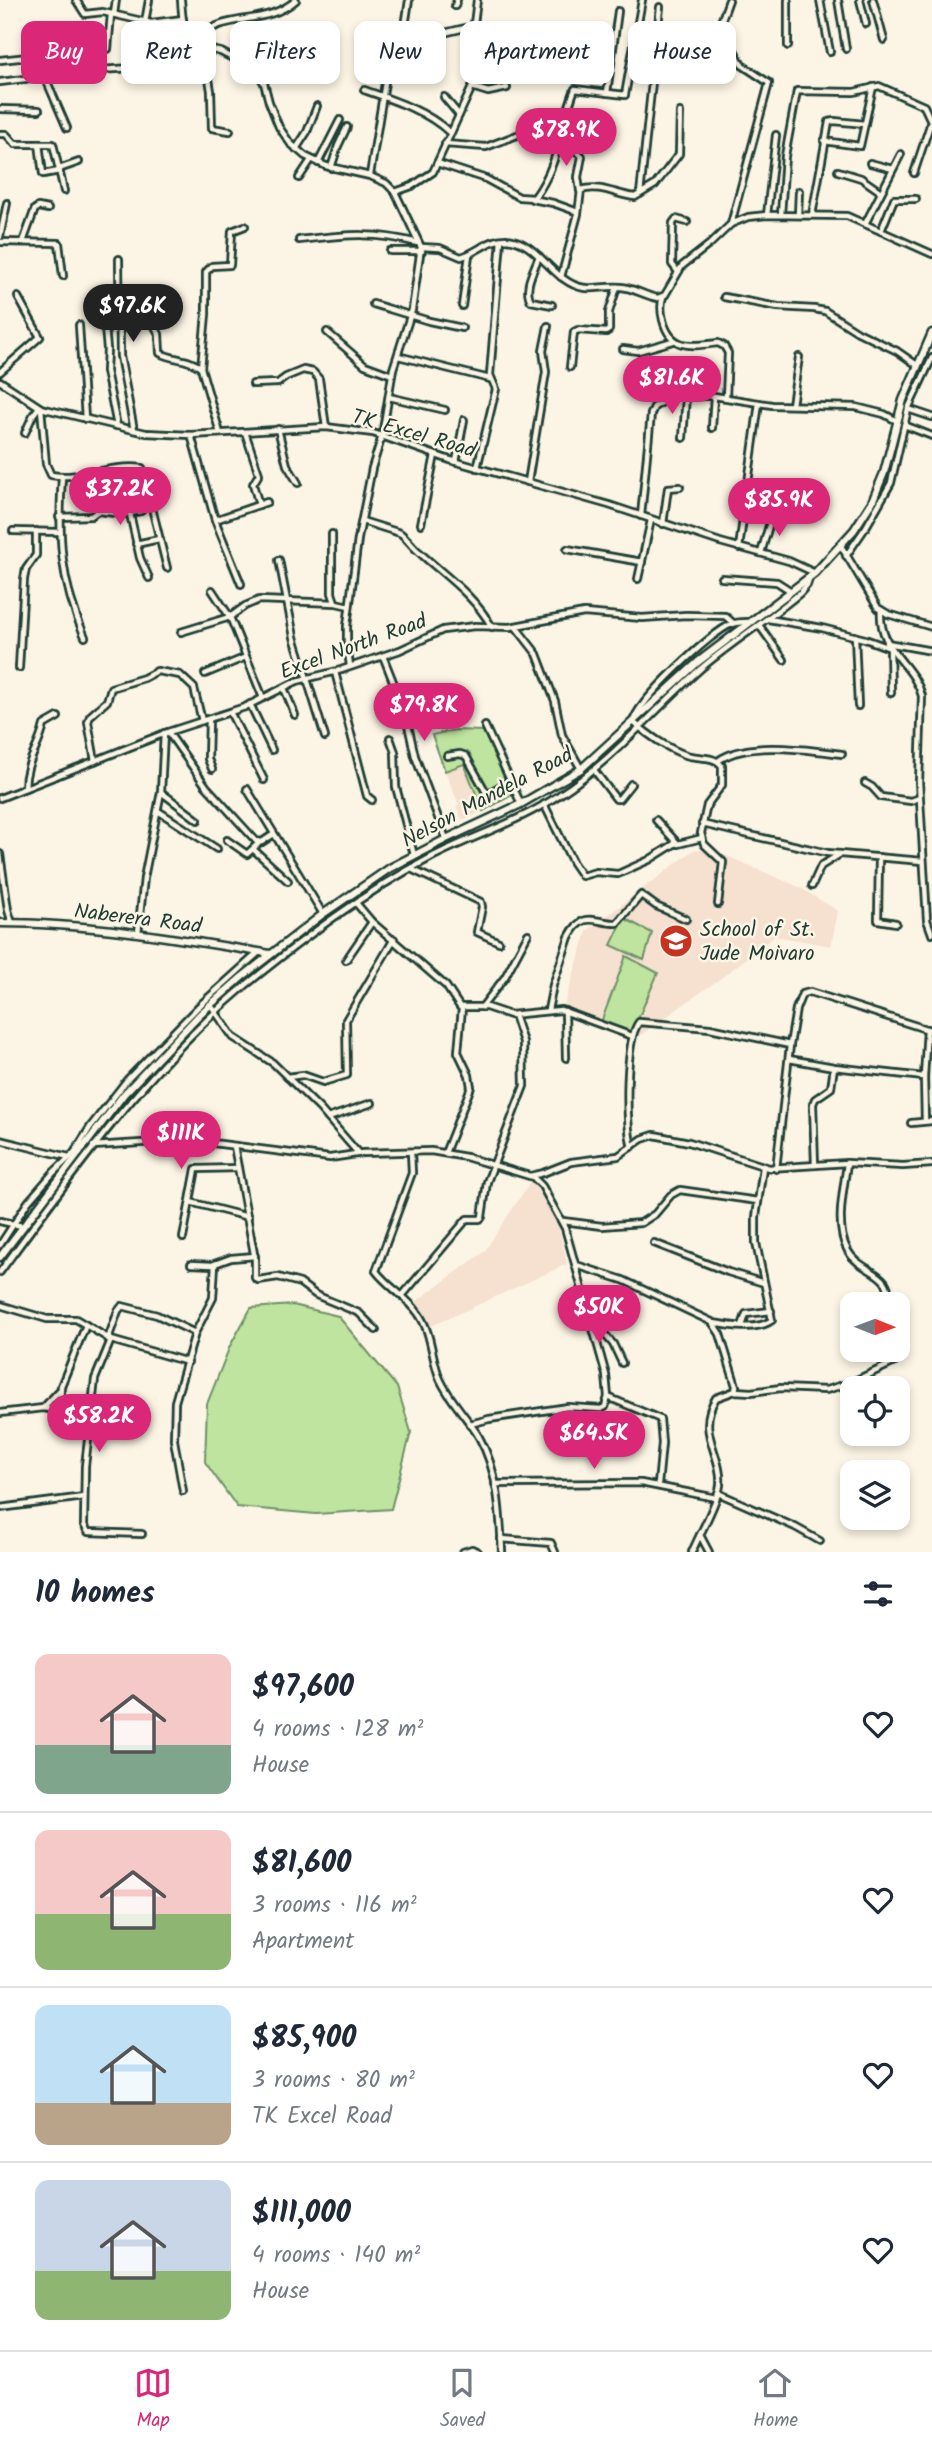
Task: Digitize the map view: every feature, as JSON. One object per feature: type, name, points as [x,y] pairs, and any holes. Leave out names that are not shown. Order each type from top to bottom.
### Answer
[{"type":"main road","name":"Nelson Mandela Road","points":[[0,1257],[124,1094],[210,1004],[323,914],[370,881],[414,855],[521,804],[581,769],[636,725],[698,662],[812,575],[841,546],[865,514],[879,488],[897,421],[917,365],[932,333]]},
{"type":"main road","name":"Naberera Road","points":[[0,923],[60,925],[271,954]]},
{"type":"street","points":[[76,0],[85,14],[101,12],[141,21]]},
{"type":"street","points":[[108,49],[116,0]]},
{"type":"street","points":[[145,21],[149,0]]},
{"type":"street","points":[[170,21],[183,19],[181,0]]},
{"type":"street","points":[[216,27],[272,15],[296,0]]},
{"type":"street","points":[[370,176],[388,64],[404,33],[409,0]]},
{"type":"street","points":[[474,21],[477,0]]},
{"type":"street","points":[[533,199],[545,182],[561,140],[575,89],[622,96],[625,93],[642,0]]},
{"type":"street","points":[[722,21],[729,0]]},
{"type":"street","points":[[788,0],[788,46]]},
{"type":"street","points":[[820,0],[830,52]]},
{"type":"street","points":[[838,0],[846,49]]},
{"type":"street","points":[[860,0],[866,24]]},
{"type":"street","points":[[873,0],[884,40]]},
{"type":"street","points":[[658,21],[660,7]]},
{"type":"street","points":[[607,93],[618,11]]},
{"type":"street","points":[[216,51],[230,55],[260,74],[276,121],[296,149],[311,160],[331,168],[370,176],[386,183],[395,192],[421,247],[411,316],[392,375],[382,436],[372,468],[362,521],[346,637],[350,666]]},
{"type":"street","points":[[731,224],[770,84],[741,65],[736,51]]},
{"type":"street","points":[[0,60],[21,58]]},
{"type":"street","points":[[0,82],[21,80]]},
{"type":"street","points":[[48,84],[67,128]]},
{"type":"street","points":[[210,84],[212,128],[230,131]]},
{"type":"street","points":[[395,192],[423,180],[433,172],[473,84]]},
{"type":"street","points":[[640,196],[651,84]]},
{"type":"street","points":[[472,87],[488,92],[507,88]]},
{"type":"street","points":[[824,141],[859,147],[873,87]]},
{"type":"street","points":[[781,215],[785,156],[797,91],[854,92],[882,87],[920,103],[929,112],[932,122],[914,173]]},
{"type":"street","points":[[364,90],[416,111],[449,132]]},
{"type":"street","points":[[444,97],[459,116]]},
{"type":"street","points":[[296,149],[307,132],[317,106]]},
{"type":"street","points":[[0,109],[39,110]]},
{"type":"street","points":[[580,191],[595,188],[640,196],[655,185],[679,154],[680,112]]},
{"type":"street","points":[[318,163],[340,120]]},
{"type":"street","points":[[811,215],[830,121],[865,124]]},
{"type":"street","points":[[331,168],[348,127]]},
{"type":"street","points":[[444,144],[486,147],[521,132],[561,140],[582,156],[578,177],[579,212],[561,277]]},
{"type":"street","points":[[0,134],[6,134],[15,144],[55,145],[64,191]]},
{"type":"street","points":[[767,215],[776,135]]},
{"type":"street","points":[[39,144],[43,174],[79,162]]},
{"type":"street","points":[[865,224],[901,154]]},
{"type":"street","points":[[299,178],[311,160]]},
{"type":"street","points":[[437,163],[486,179],[519,197],[557,204],[579,212]]},
{"type":"street","points":[[870,163],[893,169]]},
{"type":"street","points":[[838,171],[863,179],[881,192]]},
{"type":"street","points":[[798,215],[799,191]]},
{"type":"street","points":[[881,231],[894,199],[916,200]]},
{"type":"street","points":[[0,237],[7,203]]},
{"type":"street","points":[[23,242],[36,208],[48,209]]},
{"type":"street","points":[[673,340],[662,316],[663,297],[678,272],[731,224],[748,217],[843,215],[932,254]]},
{"type":"street","points":[[678,272],[672,266],[673,223],[677,219],[687,222]]},
{"type":"street","points":[[220,433],[201,368],[206,314],[206,272],[210,266],[230,265],[232,231],[245,226]]},
{"type":"street","points":[[299,240],[377,234],[421,247]]},
{"type":"street","points":[[390,251],[421,247],[440,248],[456,256],[469,254],[493,241],[502,240],[522,244],[561,277],[580,288],[624,287],[655,298],[663,297]]},
{"type":"street","points":[[477,468],[496,389],[490,379],[502,240]]},
{"type":"street","points":[[0,242],[60,243],[59,257],[63,276]]},
{"type":"street","points":[[462,306],[469,254]]},
{"type":"street","points":[[539,256],[528,296],[535,302],[551,305]]},
{"type":"street","points":[[118,259],[120,356],[134,430]]},
{"type":"street","points":[[569,367],[574,332],[609,330],[609,312],[617,287]]},
{"type":"street","points":[[102,296],[107,349],[106,371],[117,426]]},
{"type":"street","points":[[0,372],[40,337],[18,297]]},
{"type":"street","points":[[724,297],[825,312],[864,336],[897,351],[917,365]]},
{"type":"street","points":[[149,299],[152,321],[159,334],[160,353],[189,361],[201,368]]},
{"type":"street","points":[[373,304],[462,328]]},
{"type":"street","points":[[79,324],[85,419]]},
{"type":"street","points":[[528,482],[546,372],[544,347],[548,326]]},
{"type":"street","points":[[327,332],[365,365],[392,375]]},
{"type":"street","points":[[623,349],[638,351],[673,340],[699,347],[716,343],[724,346],[728,354],[726,397]]},
{"type":"street","points":[[846,556],[891,483],[908,409],[932,358],[923,353]]},
{"type":"street","points":[[398,356],[490,379]]},
{"type":"street","points":[[792,405],[799,357]]},
{"type":"street","points":[[253,384],[278,383],[303,370],[313,372],[319,379],[326,427]]},
{"type":"street","points":[[926,371],[932,373]]},
{"type":"street","name":"TK Excel Road","points":[[0,381],[40,408],[160,435],[326,427],[347,428],[382,436],[456,462],[799,565],[812,575]]},
{"type":"street","points":[[683,438],[686,396]]},
{"type":"street","points":[[712,428],[714,396]]},
{"type":"street","points":[[641,516],[650,414],[668,398],[714,396],[760,403],[856,407],[884,414],[897,421]]},
{"type":"street","points":[[389,397],[445,410]]},
{"type":"street","points":[[739,548],[760,403]]},
{"type":"street","points":[[25,433],[33,415],[40,408]]},
{"type":"street","points":[[40,408],[47,471],[51,475],[62,477],[119,468],[142,468],[167,568]]},
{"type":"street","points":[[908,409],[932,417]]},
{"type":"street","points":[[456,462],[464,420]]},
{"type":"street","points":[[904,425],[932,436]]},
{"type":"street","points":[[278,429],[287,464],[298,483]]},
{"type":"street","points":[[245,432],[259,474],[253,485],[260,505]]},
{"type":"street","points":[[191,435],[215,520],[241,584]]},
{"type":"street","points":[[421,524],[435,455]]},
{"type":"street","points":[[98,472],[101,498],[99,511]]},
{"type":"street","points":[[62,477],[59,532],[67,589],[71,606],[85,637]]},
{"type":"street","points":[[663,524],[668,488],[680,486]]},
{"type":"street","points":[[215,520],[267,502]]},
{"type":"street","points":[[59,517],[91,516],[99,511],[130,514],[141,511]]},
{"type":"street","points":[[130,514],[143,568],[149,578]]},
{"type":"street","points":[[761,554],[772,515]]},
{"type":"street","points":[[638,579],[652,520]]},
{"type":"street","points":[[362,521],[405,537],[474,600],[486,614],[492,627]]},
{"type":"street","points":[[13,531],[59,532]]},
{"type":"street","points":[[19,668],[24,579],[26,569],[36,555],[36,531]]},
{"type":"street","points":[[332,534],[332,593],[335,603]]},
{"type":"street","points":[[136,544],[159,539]]},
{"type":"street","points":[[841,546],[880,610],[881,625],[890,649],[920,690],[923,706],[920,797],[923,860],[927,920],[932,934]]},
{"type":"street","points":[[567,549],[642,562]]},
{"type":"street","points":[[279,560],[306,678],[325,737]]},
{"type":"street","points":[[0,1272],[30,1228],[94,1147],[152,1078],[215,1013],[310,934],[410,868],[544,804],[594,770],[636,725],[707,663],[800,593],[812,575]]},
{"type":"street","points":[[722,578],[777,582],[791,591]]},
{"type":"street","points":[[212,590],[230,617],[263,698]]},
{"type":"street","points":[[181,632],[230,617],[256,601],[286,600],[349,606]]},
{"type":"street","points":[[880,610],[932,627]]},
{"type":"street","name":"Excel North Road","points":[[0,799],[166,733],[230,712],[306,678],[335,672],[383,656],[443,629],[475,626],[515,627],[584,613],[642,618],[725,616],[733,623],[749,622]]},
{"type":"street","points":[[768,619],[810,625],[855,636],[890,649]]},
{"type":"street","points":[[636,725],[636,712],[670,674],[717,633],[733,623]]},
{"type":"street","points":[[759,625],[784,660]]},
{"type":"street","points":[[515,627],[537,654],[557,705],[562,735],[581,769]]},
{"type":"street","points":[[855,636],[858,706]]},
{"type":"street","points":[[887,643],[932,650]]},
{"type":"street","points":[[890,649],[891,693]]},
{"type":"street","points":[[383,656],[405,712],[415,756],[446,839]]},
{"type":"street","points":[[205,674],[246,657]]},
{"type":"street","points":[[95,761],[88,720],[107,701],[109,689],[132,680],[143,679],[157,671],[181,676],[194,688],[202,722]]},
{"type":"street","points":[[335,672],[367,796],[372,800]]},
{"type":"street","points":[[284,688],[295,715]]},
{"type":"street","points":[[250,704],[272,750]]},
{"type":"street","points":[[923,706],[932,708]]},
{"type":"street","points":[[230,712],[264,780]]},
{"type":"street","points":[[25,789],[27,763],[34,747],[41,741],[44,725],[58,717]]},
{"type":"street","points":[[209,719],[208,759],[212,769]]},
{"type":"street","points":[[636,725],[673,750],[688,756],[718,761],[731,754],[768,748],[842,754]]},
{"type":"street","points":[[485,726],[521,804]]},
{"type":"street","points":[[138,934],[144,878],[161,792],[166,733]]},
{"type":"street","points":[[166,733],[206,786],[259,843]]},
{"type":"street","points":[[390,738],[395,752],[396,787],[414,855]]},
{"type":"street","points":[[447,756],[466,756],[487,794],[509,781]]},
{"type":"street","points":[[718,761],[722,766],[722,785],[710,799],[702,824],[702,838],[706,846],[723,862],[718,904]]},
{"type":"street","points":[[594,770],[616,799],[619,799],[631,784]]},
{"type":"street","points":[[865,783],[881,797],[911,801],[920,797]]},
{"type":"street","points":[[247,789],[323,914]]},
{"type":"street","points":[[161,792],[198,820]]},
{"type":"street","points":[[544,804],[582,876],[596,872],[618,874],[649,860],[676,843],[702,838]]},
{"type":"street","points":[[158,811],[216,849]]},
{"type":"street","points":[[656,820],[676,843]]},
{"type":"street","points":[[702,824],[840,854],[923,860]]},
{"type":"street","points":[[227,840],[248,854],[274,834]]},
{"type":"street","points":[[253,849],[288,881]]},
{"type":"street","points":[[812,886],[821,866],[840,854]]},
{"type":"street","points":[[0,855],[12,923]]},
{"type":"street","points":[[879,857],[878,918],[880,921],[896,923]]},
{"type":"street","points":[[410,868],[481,902],[477,932],[499,942]]},
{"type":"street","points":[[925,892],[932,894]]},
{"type":"street","points":[[548,1010],[570,933],[583,922],[597,919],[617,923],[641,895],[656,906],[687,919]]},
{"type":"street","points":[[356,903],[372,922],[446,986],[462,1008],[458,1052],[471,1087],[445,1153]]},
{"type":"street","points":[[346,960],[372,922]]},
{"type":"street","points":[[482,1007],[509,970],[528,934]]},
{"type":"street","points":[[287,1077],[303,1075],[323,1082],[347,1075],[346,1020],[394,939]]},
{"type":"street","points":[[0,1245],[42,1185],[70,1157],[127,1080],[198,1007],[259,952]]},
{"type":"street","points":[[776,1169],[790,1045],[798,1002],[802,994],[807,992],[930,1030],[924,1077],[925,1121]]},
{"type":"street","points":[[210,1004],[233,1037],[264,1056],[287,1077],[358,1153]]},
{"type":"street","points":[[462,1008],[482,1007],[514,1015],[548,1010],[565,1011],[633,1036]]},
{"type":"street","points":[[565,1011],[566,1058]]},
{"type":"street","points":[[402,1296],[467,1219],[481,1218],[487,1182],[524,1086],[523,1046],[514,1015]]},
{"type":"street","points":[[632,1147],[627,1127],[627,1106],[636,1024],[642,1021],[710,1028],[790,1045]]},
{"type":"street","points":[[789,1059],[924,1077]]},
{"type":"street","points":[[815,1165],[813,1104],[815,1099],[831,1088],[834,1067]]},
{"type":"street","points":[[328,1118],[372,1103]]},
{"type":"street","points":[[911,1123],[932,1121]]},
{"type":"street","points":[[529,1176],[571,1162],[618,1156],[646,1137],[664,1136],[776,1169],[847,1163],[903,1166],[932,1164]]},
{"type":"street","points":[[0,1140],[70,1157]]},
{"type":"street","points":[[85,1144],[94,1147],[189,1140],[323,1157],[431,1151],[529,1176],[538,1182],[563,1222],[606,1374],[606,1405],[601,1409],[568,1407],[470,1424]]},
{"type":"street","points":[[234,1146],[255,1256],[256,1280],[278,1277],[299,1283],[316,1295],[359,1313],[376,1330]]},
{"type":"street","points":[[411,1153],[412,1173],[376,1269],[418,1312],[441,1381],[490,1460],[499,1503],[502,1552]]},
{"type":"street","points":[[847,1163],[842,1207],[843,1238],[853,1258],[888,1284],[888,1292]]},
{"type":"street","points":[[576,1265],[622,1280],[712,1322],[742,1326],[770,1323],[771,1311],[756,1243],[763,1167]]},
{"type":"street","points":[[183,1238],[197,1168],[238,1168]]},
{"type":"street","points":[[563,1222],[602,1226],[636,1224],[655,1214],[671,1195],[680,1190],[758,1201]]},
{"type":"street","points":[[190,1202],[248,1217]]},
{"type":"street","points":[[0,1221],[22,1226]]},
{"type":"street","points":[[654,1243],[765,1283]]},
{"type":"street","points":[[191,1264],[215,1264],[231,1258],[255,1256]]},
{"type":"street","points":[[183,1491],[175,1451],[174,1411],[178,1388],[195,1333],[212,1297],[215,1264]]},
{"type":"street","points":[[0,1305],[47,1319],[76,1319],[110,1340],[188,1362]]},
{"type":"street","points":[[142,1534],[87,1531],[84,1518],[86,1458],[96,1375],[122,1306],[157,1315],[195,1333]]},
{"type":"street","points":[[742,1326],[746,1314],[771,1311]]},
{"type":"street","points":[[591,1317],[613,1343],[622,1363]]},
{"type":"street","points":[[712,1322],[720,1334],[735,1382],[734,1391]]},
{"type":"street","points":[[60,1411],[60,1391],[86,1325]]},
{"type":"street","points":[[692,1552],[717,1496],[720,1479],[709,1435],[710,1414],[716,1398],[734,1391],[781,1388],[826,1391],[895,1362]]},
{"type":"street","points":[[43,1408],[60,1391]]},
{"type":"street","points":[[608,1397],[660,1419],[662,1443],[658,1485]]},
{"type":"street","points":[[0,1413],[43,1408],[92,1416]]},
{"type":"street","points":[[495,1484],[658,1485],[717,1496],[795,1527],[820,1541]]},
{"type":"street","points":[[0,1508],[84,1497]]},
{"type":"street","points":[[699,1535],[709,1552]]},
{"type":"street","points":[[501,1539],[551,1543],[555,1552]]},
{"type":"street","points":[[463,1552],[472,1549],[478,1552]]},
{"type":"shaded area","points":[[464,763],[483,811],[462,820],[445,771]]},
{"type":"shaded area","name":"School of St. Jude Moivaro","points":[[695,849],[727,856],[799,887],[838,911],[831,946],[775,936],[631,1042],[562,1012],[587,931]]},
{"type":"shaded area","points":[[531,1181],[557,1221],[567,1264],[427,1328],[414,1303],[484,1252]]},
{"type":"green space","points":[[455,730],[483,731],[514,794],[483,811],[464,764],[445,771],[432,735]]},
{"type":"green space","points":[[624,918],[652,933],[644,960],[611,945]]},
{"type":"green space","points":[[626,956],[658,973],[631,1035],[600,1025]]},
{"type":"green space","points":[[293,1305],[338,1316],[397,1387],[411,1432],[391,1509],[316,1514],[237,1507],[205,1462],[207,1404],[230,1346],[251,1308]]},
{"type":"place","name":"School of St. Jude Moivaro","points":[[676,941]]}]
